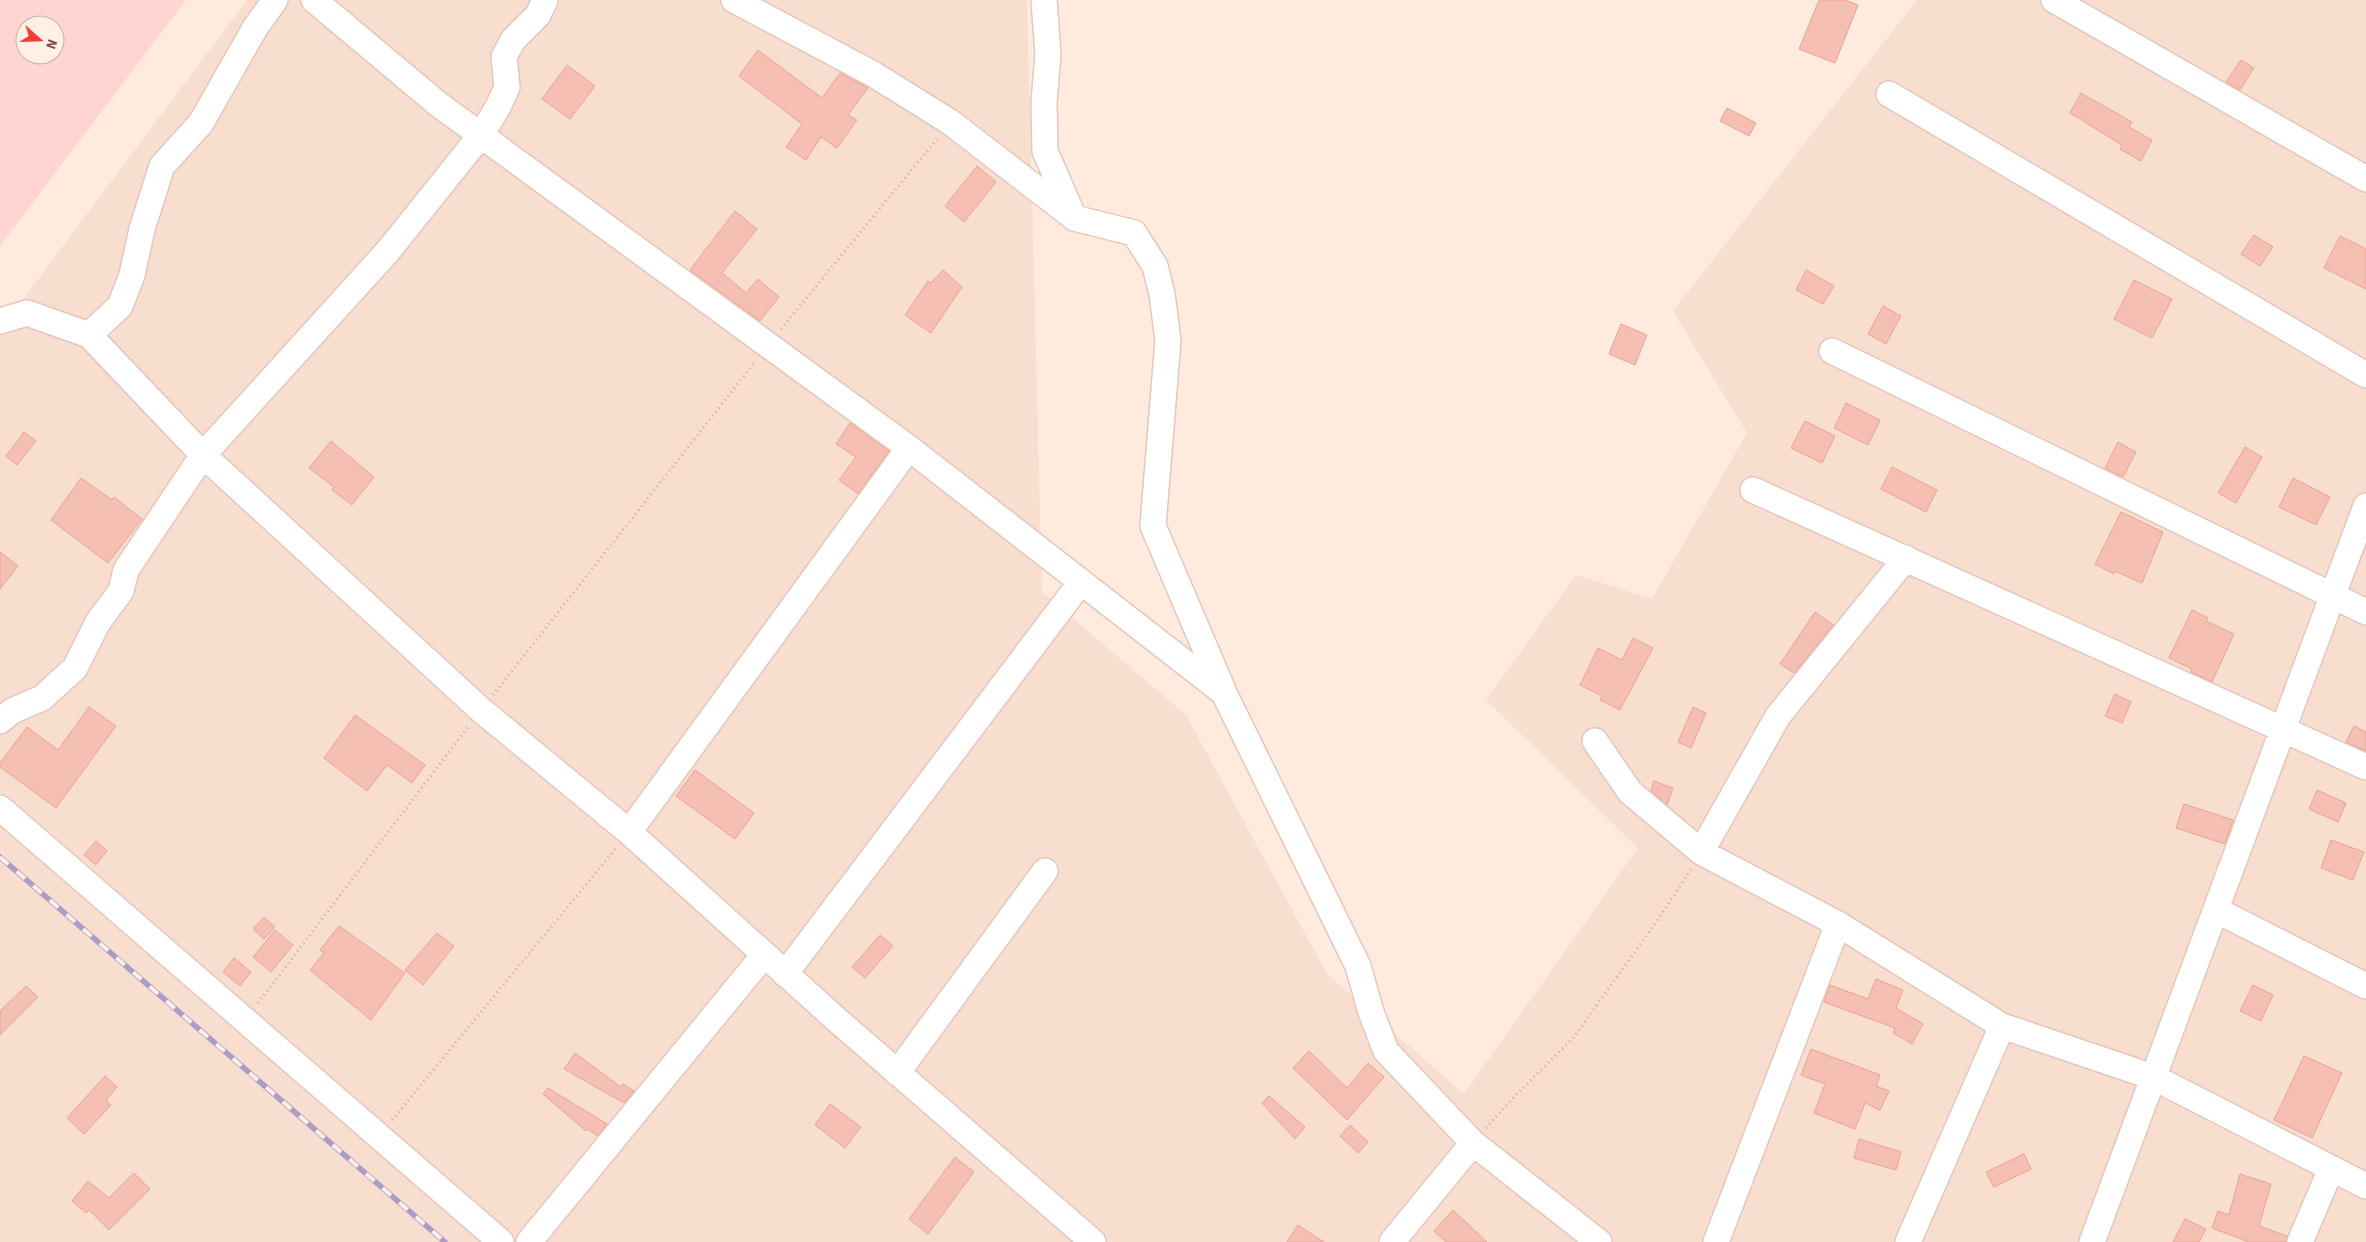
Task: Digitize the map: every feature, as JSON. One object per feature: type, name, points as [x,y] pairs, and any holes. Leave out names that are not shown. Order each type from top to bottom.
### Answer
[{"type":"street","points":[[89,335],[120,306],[132,275],[142,229],[162,166],[201,123],[255,28],[275,0]]},
{"type":"street","points":[[314,0],[438,104],[909,448],[1226,695]]},
{"type":"street","points":[[0,721],[12,711],[42,698],[75,668],[98,622],[121,591],[126,570],[202,456],[388,251],[481,135],[507,87],[504,57],[513,40],[538,16],[545,0]]},
{"type":"street","points":[[734,0],[873,74],[950,122],[1074,218],[1134,234],[1154,266],[1162,294],[1168,340],[1154,526],[1226,695],[1358,966],[1371,1012],[1386,1051],[1473,1143],[1599,1242]]},
{"type":"street","points":[[1044,0],[1048,54],[1044,102],[1045,151],[1074,218]]},
{"type":"street","points":[[2054,0],[2366,179]]},
{"type":"street","points":[[1889,94],[2366,375]]},
{"type":"street","points":[[0,321],[27,313],[89,335],[202,456],[481,710],[629,832],[897,1073],[1093,1242]]},
{"type":"street","points":[[1832,351],[2366,612]]},
{"type":"street","points":[[629,832],[909,448]]},
{"type":"street","points":[[1753,490],[2366,767]]},
{"type":"street","points":[[2092,1242],[2366,506]]},
{"type":"street","points":[[1701,852],[1778,716],[1906,558]]},
{"type":"street","points":[[785,974],[1081,582]]},
{"type":"street","points":[[1595,741],[1630,792],[1701,852],[1838,924],[2002,1026],[2153,1077],[2366,1186]]},
{"type":"street","points":[[0,808],[246,1019],[501,1242]]},
{"type":"street","points":[[897,1073],[1045,871]]},
{"type":"street","points":[[2216,910],[2366,986]]},
{"type":"street","points":[[1716,1242],[1838,924]]},
{"type":"street","points":[[529,1242],[764,954]]},
{"type":"street","points":[[1908,1242],[2002,1026]]},
{"type":"street","points":[[1392,1242],[1473,1143]]},
{"type":"street","points":[[2300,1242],[2331,1169]]},
{"type":"path","points":[[246,1019],[481,710],[768,345],[950,122]]},
{"type":"path","points":[[379,1136],[629,832]]},
{"type":"path","points":[[1473,1143],[1513,1098],[1574,1038],[1659,918],[1701,852]]},
{"type":"shaded area","points":[[0,0],[186,0],[0,246]]},
{"type":"shaded area","points":[[247,0],[1027,0],[1042,592],[1186,715],[1327,974],[1464,1094],[1638,848],[1486,700],[1576,575],[1652,599],[1747,433],[1673,311],[1917,0],[2366,0],[2366,1242],[0,1242],[0,330]]},
{"type":"building","points":[[1819,0],[1845,0],[1858,5],[1835,63],[1799,49]]},
{"type":"building","points":[[758,50],[822,98],[840,73],[868,88],[848,115],[857,120],[837,148],[821,137],[806,160],[786,147],[802,124],[739,76]]},
{"type":"building","points":[[2241,60],[2254,68],[2240,90],[2226,82]]},
{"type":"building","points":[[567,65],[595,86],[570,119],[542,99]]},
{"type":"building","points":[[2081,93],[2132,122],[2129,127],[2152,140],[2141,161],[2120,149],[2122,145],[2070,113]]},
{"type":"building","points":[[1727,108],[1756,123],[1749,136],[1720,121]]},
{"type":"building","points":[[977,166],[996,182],[964,222],[945,206]]},
{"type":"building","points":[[735,211],[757,229],[722,273],[746,293],[758,279],[779,297],[760,321],[690,270]]},
{"type":"building","points":[[2254,235],[2273,247],[2260,266],[2241,254]]},
{"type":"building","points":[[2340,236],[2366,249],[2366,289],[2324,268]]},
{"type":"building","points":[[943,270],[962,287],[931,333],[905,315],[928,281],[931,283]]},
{"type":"building","points":[[1806,270],[1834,286],[1823,304],[1796,290]]},
{"type":"building","points":[[2134,280],[2172,299],[2152,338],[2114,319]]},
{"type":"building","points":[[1883,306],[1901,316],[1886,344],[1868,334]]},
{"type":"building","points":[[1621,324],[1647,335],[1635,365],[1609,354]]},
{"type":"building","points":[[1846,403],[1880,420],[1868,445],[1834,428]]},
{"type":"building","points":[[1805,421],[1835,436],[1822,463],[1791,448]]},
{"type":"building","points":[[850,423],[889,451],[858,494],[839,480],[856,457],[836,444]]},
{"type":"building","points":[[24,432],[36,441],[17,465],[6,456]]},
{"type":"building","points":[[331,441],[374,477],[352,505],[332,490],[334,487],[309,468]]},
{"type":"building","points":[[2118,442],[2136,452],[2123,477],[2105,468]]},
{"type":"building","points":[[2245,447],[2262,457],[2236,503],[2218,493]]},
{"type":"building","points":[[1892,467],[1937,490],[1926,512],[1881,489]]},
{"type":"building","points":[[81,478],[112,500],[114,497],[142,519],[108,563],[51,520]]},
{"type":"building","points":[[2293,478],[2330,497],[2316,525],[2279,507]]},
{"type":"building","points":[[2121,512],[2163,532],[2142,583],[2115,571],[2114,574],[2095,564]]},
{"type":"building","points":[[0,552],[18,566],[0,589]]},
{"type":"building","points":[[2192,610],[2208,618],[2206,621],[2234,634],[2212,682],[2191,672],[2192,669],[2169,658]]},
{"type":"building","points":[[1815,612],[1833,625],[1794,673],[1780,664]]},
{"type":"building","points":[[1633,638],[1653,648],[1620,710],[1600,700],[1602,696],[1580,685],[1598,648],[1622,660]]},
{"type":"building","points":[[2115,694],[2131,702],[2122,723],[2105,716]]},
{"type":"building","points":[[89,707],[116,726],[56,808],[0,767],[0,763],[27,727],[58,750]]},
{"type":"building","points":[[1693,707],[1706,713],[1691,748],[1678,742]]},
{"type":"building","points":[[355,715],[425,765],[412,783],[387,765],[367,791],[324,758]]},
{"type":"building","points":[[2354,726],[2366,732],[2366,751],[2346,742]]},
{"type":"building","points":[[695,770],[754,813],[735,839],[676,796]]},
{"type":"building","points":[[1654,781],[1673,788],[1667,805],[1651,791]]},
{"type":"building","points":[[2317,790],[2346,803],[2338,822],[2309,809]]},
{"type":"building","points":[[2184,804],[2233,820],[2225,844],[2176,828]]},
{"type":"building","points":[[2331,840],[2364,852],[2353,880],[2321,868]]},
{"type":"building","points":[[96,841],[107,851],[96,865],[84,855]]},
{"type":"building","points":[[264,917],[275,927],[264,939],[253,929]]},
{"type":"building","points":[[339,926],[405,973],[371,1020],[310,970],[324,953],[320,950]]},
{"type":"building","points":[[275,930],[293,945],[271,972],[253,957]]},
{"type":"building","points":[[437,933],[454,946],[423,985],[405,970]]},
{"type":"building","points":[[880,935],[893,946],[865,978],[852,967]]},
{"type":"building","points":[[234,958],[251,972],[240,986],[223,972]]},
{"type":"building","points":[[1876,979],[1903,990],[1896,1008],[1923,1024],[1912,1044],[1893,1033],[1895,1028],[1824,1002],[1830,985],[1868,999]]},
{"type":"building","points":[[2253,985],[2273,995],[2261,1021],[2240,1011]]},
{"type":"building","points":[[26,986],[38,997],[0,1035],[0,1011]]},
{"type":"building","points":[[1811,1049],[1880,1075],[1876,1086],[1889,1091],[1880,1110],[1865,1103],[1855,1129],[1814,1113],[1825,1084],[1801,1075]]},
{"type":"building","points":[[1309,1051],[1347,1088],[1368,1063],[1384,1077],[1347,1120],[1293,1068]]},
{"type":"building","points":[[575,1053],[621,1087],[623,1084],[634,1091],[624,1103],[564,1069]]},
{"type":"building","points":[[2304,1056],[2342,1073],[2312,1138],[2274,1120]]},
{"type":"building","points":[[105,1076],[117,1087],[106,1100],[111,1105],[84,1134],[67,1118]]},
{"type":"building","points":[[548,1088],[607,1124],[598,1136],[587,1129],[586,1131],[543,1094]]},
{"type":"building","points":[[1269,1096],[1305,1127],[1295,1139],[1262,1103]]},
{"type":"building","points":[[830,1104],[861,1127],[845,1148],[815,1125]]},
{"type":"building","points":[[1350,1125],[1368,1142],[1358,1153],[1340,1136]]},
{"type":"building","points":[[1859,1139],[1901,1152],[1896,1170],[1854,1158]]},
{"type":"building","points":[[2024,1154],[2031,1169],[1994,1187],[1986,1172]]},
{"type":"building","points":[[955,1157],[974,1172],[928,1234],[909,1219]]},
{"type":"building","points":[[134,1173],[150,1189],[109,1230],[89,1210],[86,1213],[72,1201],[88,1181],[109,1198]]},
{"type":"building","points":[[2240,1174],[2271,1184],[2259,1226],[2287,1236],[2286,1242],[2249,1242],[2212,1228],[2218,1211],[2229,1215]]},
{"type":"building","points":[[1453,1210],[1487,1242],[1446,1242],[1434,1231]]},
{"type":"building","points":[[2185,1219],[2206,1229],[2199,1242],[2173,1242]]},
{"type":"building","points":[[1298,1225],[1324,1242],[1287,1242]]},
{"type":"railway","points":[[0,857],[445,1242]]}]
